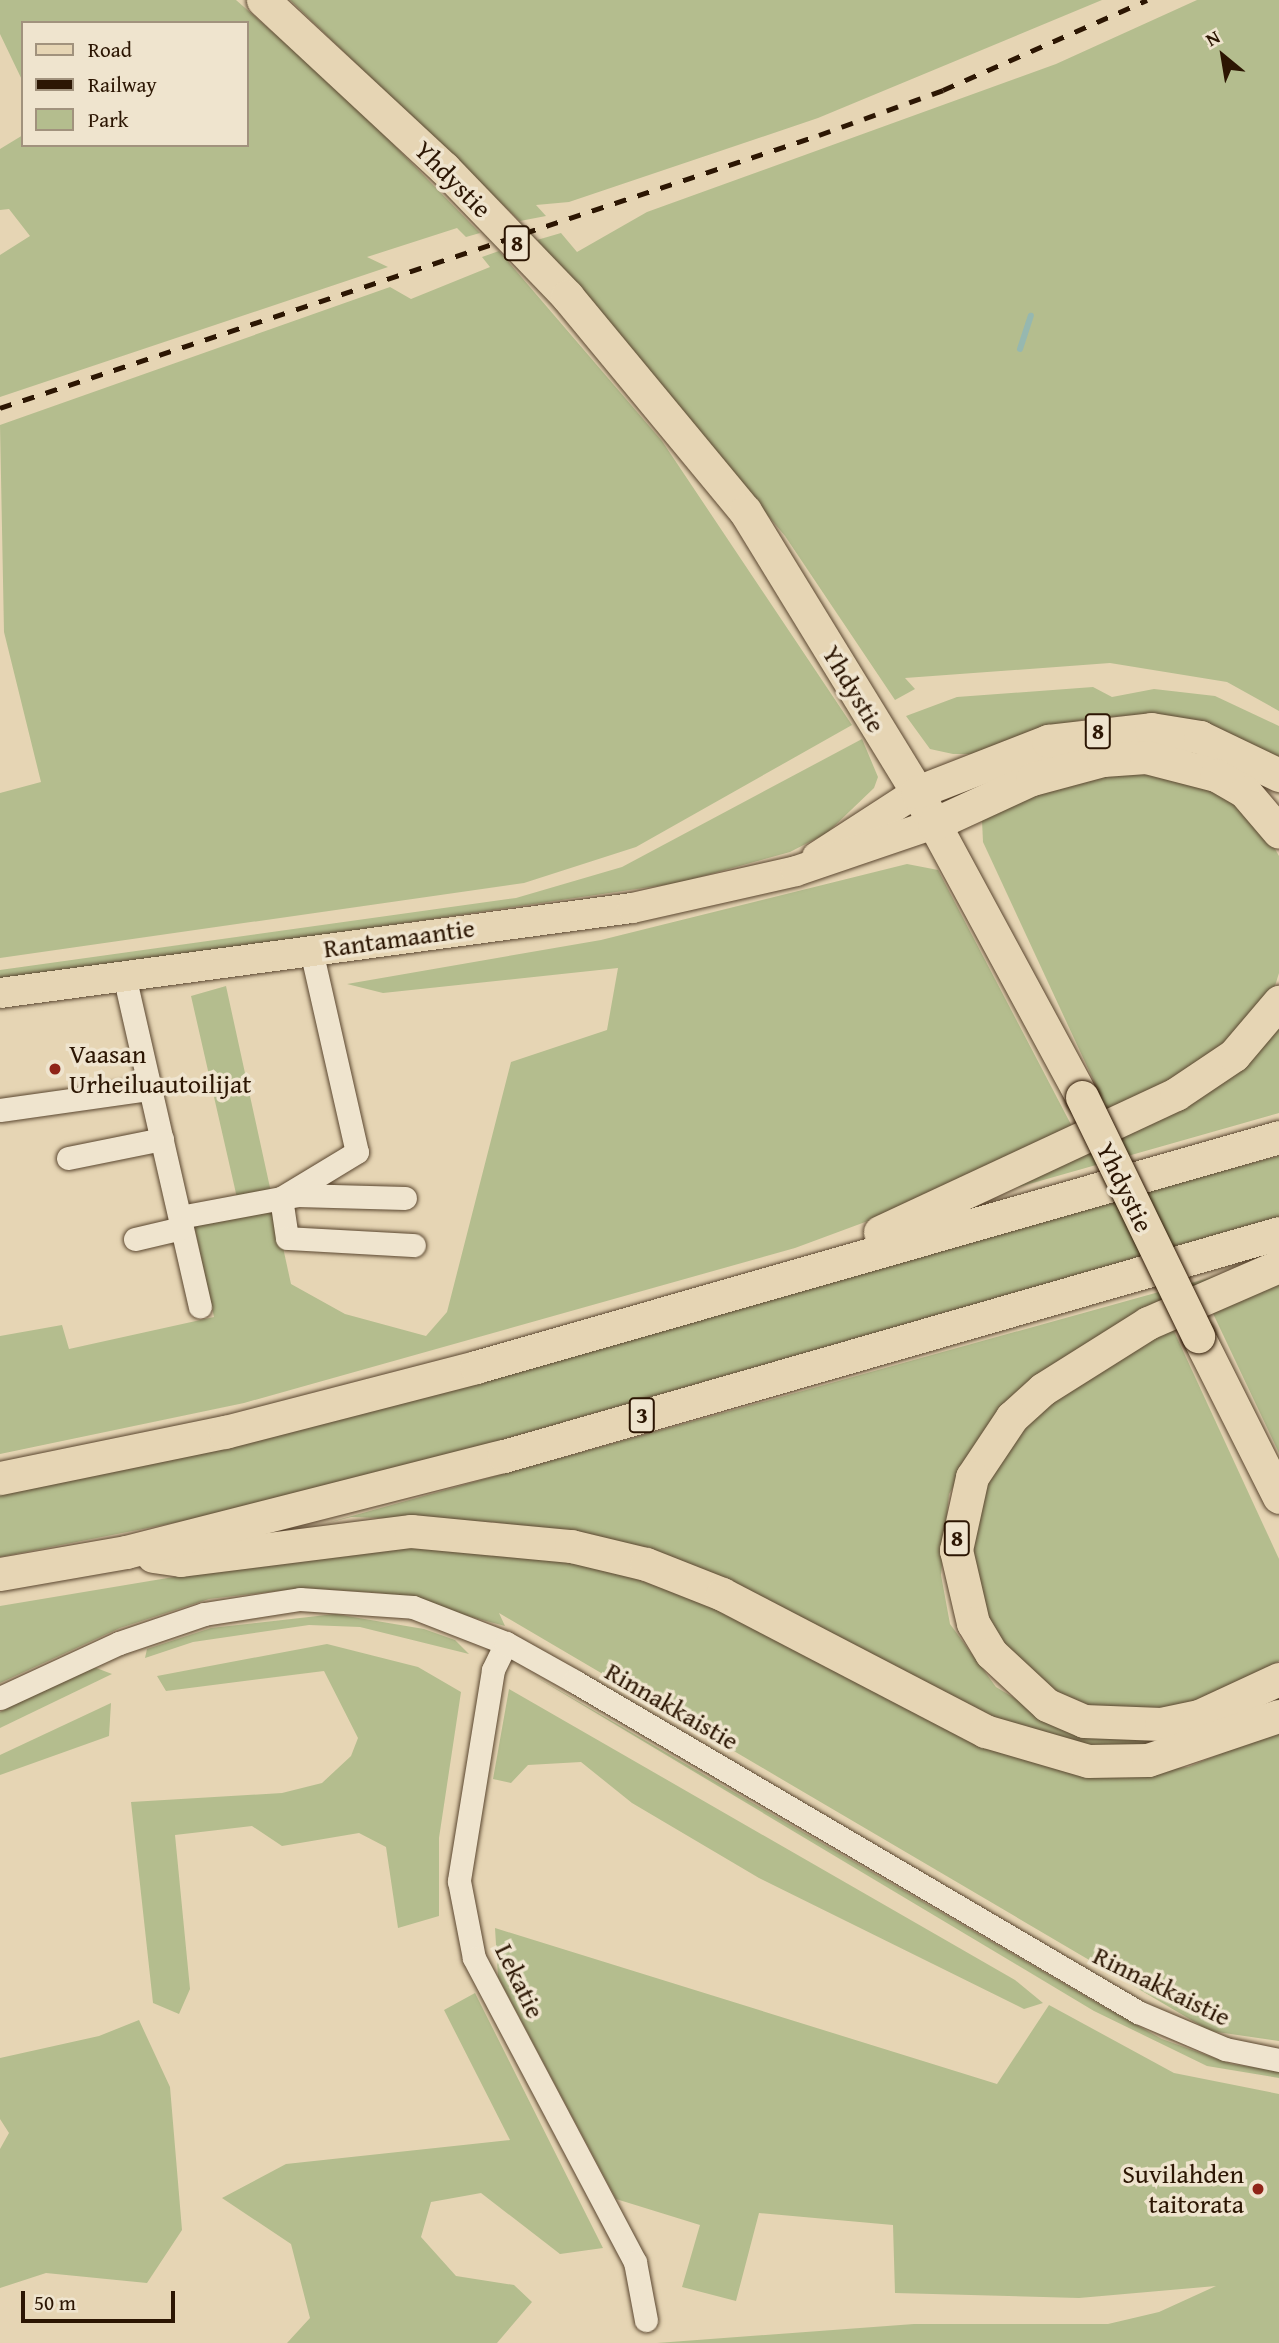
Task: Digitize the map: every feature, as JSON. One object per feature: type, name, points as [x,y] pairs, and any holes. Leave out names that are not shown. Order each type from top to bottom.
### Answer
[{"type":"highway","name":"Yhdystie","points":[[263,0],[444,168],[567,296],[659,403],[745,511],[918,792],[1082,1097],[1279,1497]]},
{"type":"highway","name":"8","points":[[918,792],[1048,741],[1151,729],[1200,737],[1279,775]]},
{"type":"highway","points":[[934,824],[1032,779],[1103,760],[1146,757],[1216,775],[1245,792],[1279,832]]},
{"type":"highway","points":[[834,1262],[894,1223],[1176,1094],[1234,1055],[1279,1002]]},
{"type":"highway","points":[[0,1478],[225,1432],[397,1387],[1279,1137]]},
{"type":"highway","name":"3","points":[[0,1574],[126,1552],[504,1456],[1279,1233]]},
{"type":"highway","name":"8","points":[[1279,1266],[1147,1323],[1043,1389],[1012,1417],[972,1476],[956,1550],[973,1623],[991,1653],[1047,1705],[1084,1721],[1161,1724],[1199,1716],[1279,1679]]},
{"type":"highway","points":[[126,1552],[181,1560],[411,1531],[571,1546],[646,1564],[722,1594],[985,1731],[1088,1761],[1148,1760],[1279,1716]]},
{"type":"main road","name":"Rantamaantie","points":[[796,872],[918,792]]},
{"type":"main road","name":"Rantamaantie","points":[[0,993],[632,908],[796,872],[934,824]]},
{"type":"street","points":[[281,1198],[357,1152],[311,950]]},
{"type":"street","points":[[124,975],[200,1306]]},
{"type":"street","points":[[0,1110],[150,1089]]},
{"type":"street","points":[[68,1158],[162,1139]]},
{"type":"street","points":[[281,1198],[287,1238],[414,1244]]},
{"type":"street","points":[[135,1238],[181,1223],[281,1198],[405,1198]]},
{"type":"street","name":"Rinnakkaistie","points":[[0,1699],[164,1625],[300,1599],[413,1607],[506,1643],[1138,2012],[1225,2049],[1279,2060]]},
{"type":"street","name":"Lekatie","points":[[506,1643],[493,1670],[459,1881],[474,1958],[635,2262],[646,2320]]},
{"type":"green space","points":[[0,0],[236,0],[350,100],[480,233],[466,237],[457,228],[367,257],[388,267],[0,397],[0,255],[30,236],[9,209],[0,210],[0,149],[21,136],[21,147],[248,147],[248,21],[21,21],[21,78],[0,34]]},
{"type":"green space","points":[[290,0],[1102,0],[818,118],[569,202],[536,205],[546,216],[520,221]]},
{"type":"green space","points":[[1197,0],[1279,0],[1279,711],[1227,682],[1110,663],[905,678],[915,689],[895,700],[785,536],[537,240],[561,233],[577,252],[647,212],[1056,64]]},
{"type":"green space","points":[[499,251],[662,441],[852,725],[636,847],[524,883],[0,958],[0,793],[41,782],[4,632],[0,425],[390,287],[411,299],[490,267],[482,257]]},
{"type":"green space","points":[[1093,687],[1112,697],[1154,689],[1215,696],[1279,726],[1279,758],[1205,725],[1132,715],[1081,720],[979,754],[953,754],[930,749],[906,716],[957,697]]},
{"type":"green space","points":[[862,739],[878,777],[874,788],[827,833],[790,852],[678,883],[0,982],[0,970],[516,898],[622,867]]},
{"type":"green space","points":[[1169,768],[1220,791],[1260,822],[1279,856],[1279,973],[1271,999],[1210,1058],[1111,1118],[983,842],[982,820],[1014,795],[1090,776]]},
{"type":"green space","points":[[907,864],[938,870],[1076,1134],[957,1188],[795,1248],[244,1403],[0,1454],[0,1336],[62,1325],[69,1349],[214,1317],[193,1220],[240,1211],[191,996],[226,986],[291,1284],[345,1314],[426,1336],[447,1312],[511,1062],[607,1030],[618,968],[383,993],[347,984],[601,940]]},
{"type":"green space","points":[[1279,1022],[1279,1113],[1015,1188],[1191,1097]]},
{"type":"green space","points":[[1279,1156],[1279,1217],[480,1446],[209,1516],[0,1557],[0,1494]]},
{"type":"green space","points":[[1220,1275],[989,1427],[949,1494],[941,1575],[950,1624],[996,1687],[1062,1727],[1147,1740],[1218,1721],[1279,1691],[1279,1702],[1131,1751],[1031,1736],[723,1578],[584,1536],[494,1522],[351,1517],[323,1524]]},
{"type":"green space","points":[[1279,1281],[1279,1453],[1209,1305]]},
{"type":"green space","points":[[1172,1327],[1279,1559],[1279,1661],[1250,1679],[1171,1710],[1096,1708],[1038,1684],[1004,1652],[986,1620],[970,1567],[974,1515],[993,1464],[1035,1416],[1091,1372]]},
{"type":"green space","points":[[406,1546],[577,1559],[689,1597],[1109,1774],[1188,1767],[1279,1730],[1279,2041],[1210,2031],[499,1613],[505,1626],[381,1593],[303,1588],[209,1599],[120,1628],[0,1683],[0,1606],[287,1558]]},
{"type":"green space","points":[[335,1614],[424,1629],[455,1640],[469,1654],[360,1627],[309,1625],[193,1642],[145,1658],[147,1649],[211,1628]]},
{"type":"green space","points":[[327,1644],[418,1667],[461,1692],[439,1838],[439,1916],[398,1928],[386,1847],[359,1833],[282,1846],[252,1826],[175,1835],[190,1989],[179,2014],[153,2003],[131,1802],[282,1793],[322,1783],[351,1756],[358,1738],[324,1671],[166,1691],[157,1676]]},
{"type":"green space","points":[[91,1666],[112,1674],[0,1728],[0,1712]]},
{"type":"green space","points":[[524,1670],[1162,2039],[1231,2064],[1279,2071],[1279,2078],[1207,2066],[1094,2011]]},
{"type":"green space","points":[[509,1689],[1015,1980],[1043,2003],[1024,2009],[759,1878],[632,1803],[581,1762],[528,1765],[511,1783],[493,1779]]},
{"type":"green space","points":[[111,1703],[109,1736],[0,1775],[0,1755]]},
{"type":"green space","points":[[495,1928],[997,2084],[1049,2005],[1174,2073],[1279,2094],[1279,2343],[657,2343],[914,2324],[1108,2324],[1159,2312],[1216,2286],[1079,2298],[895,2293],[893,2225],[759,2213],[736,2301],[682,2287],[700,2225],[616,2199],[498,1977]]},
{"type":"green space","points":[[475,1993],[603,2248],[560,2254],[481,2193],[431,2202],[421,2237],[456,2276],[514,2285],[532,2302],[497,2343],[287,2343],[310,2318],[291,2244],[222,2198],[286,2164],[510,2140],[444,2010]]},
{"type":"green space","points":[[139,2020],[170,2087],[182,2230],[147,2283],[46,2273],[0,2288],[0,2149],[9,2133],[0,2119],[0,2058],[99,2036]]},
{"type":"waterway","points":[[1020,349],[1031,316]]},
{"type":"railway","points":[[0,408],[819,135],[943,90],[1147,0]]},
{"type":"place","name":"Vaasan Urheiluautoilijat","points":[[55,1069]]},
{"type":"place","name":"Suvilahden taitorata","points":[[1258,2189]]}]
